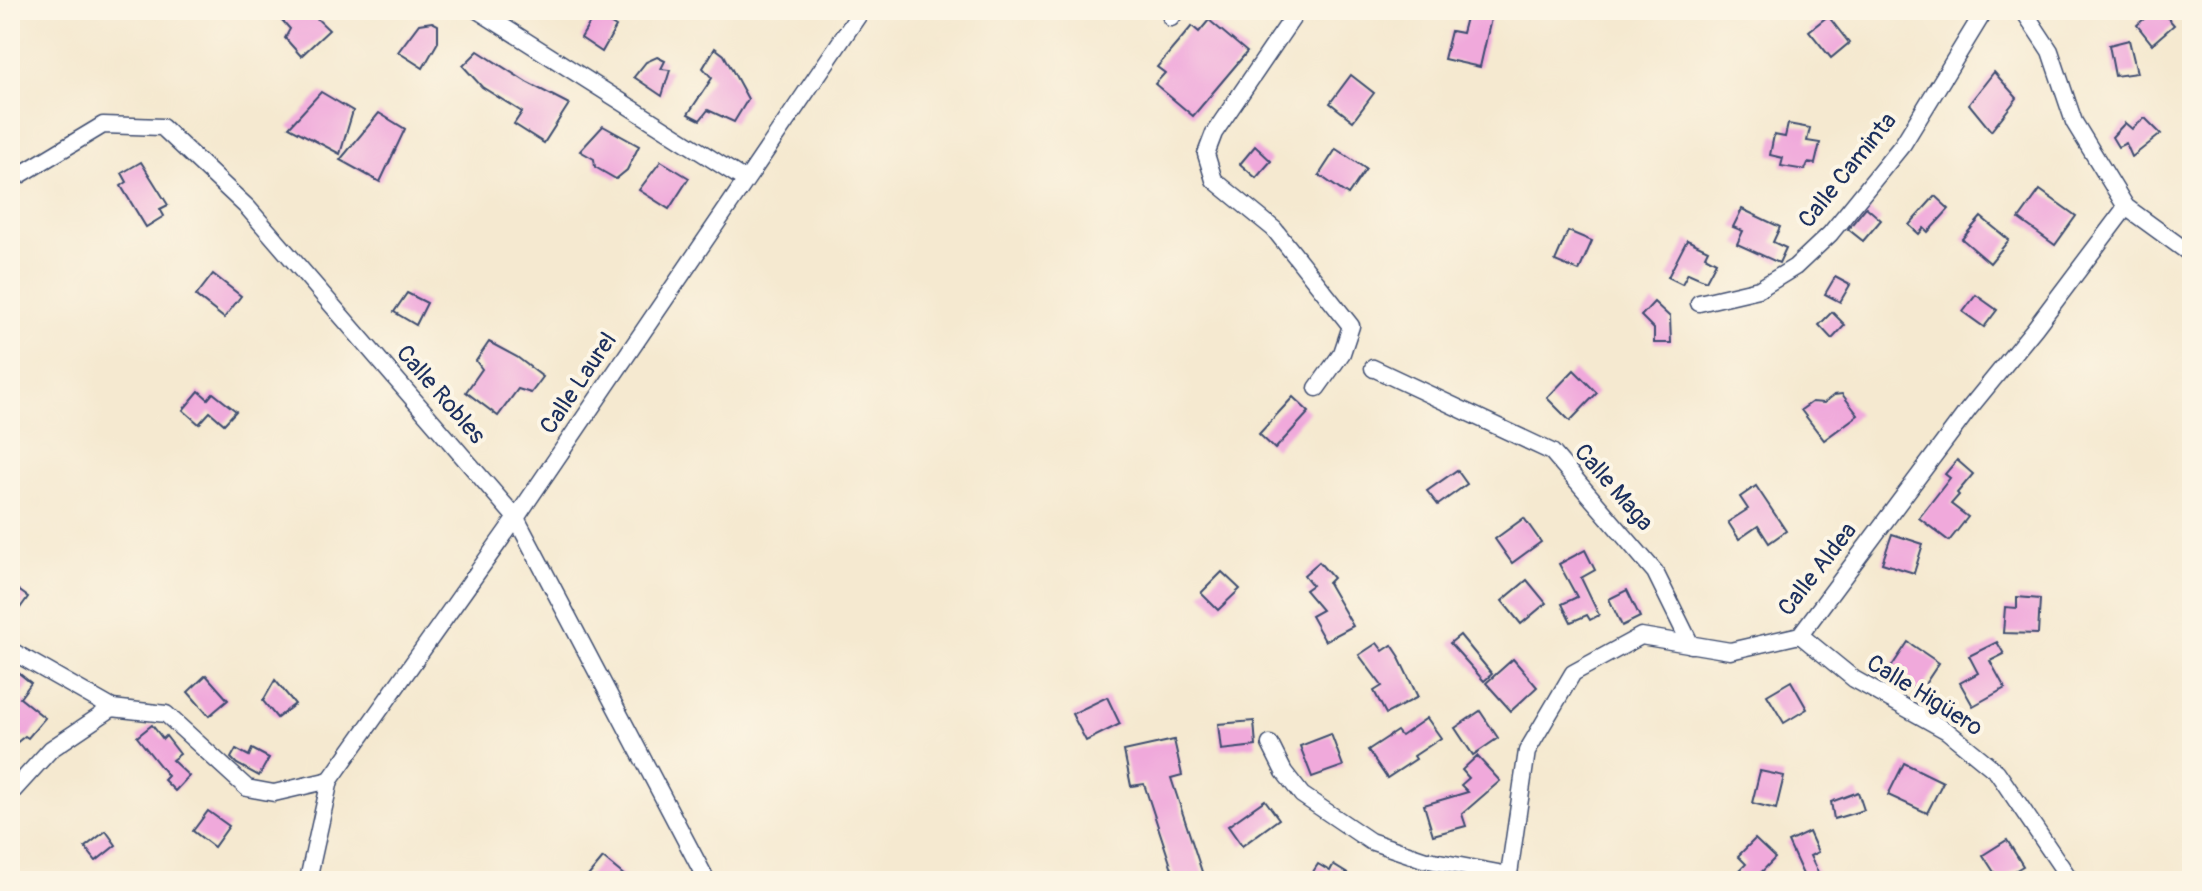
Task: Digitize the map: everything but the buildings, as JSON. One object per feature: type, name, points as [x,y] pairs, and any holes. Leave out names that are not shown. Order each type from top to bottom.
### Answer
[{"type":"street","points":[[477,10],[745,180]]},
{"type":"street","name":"Calle Laurel","points":[[330,780],[516,518],[862,10]]},
{"type":"street","points":[[1298,10],[1214,133],[1206,154],[1214,180],[1274,229],[1351,326],[1342,353],[1317,388]]},
{"type":"street","name":"Calle Caminta","points":[[1699,303],[1759,289],[1795,267],[1830,234],[1903,144],[1985,10]]},
{"type":"street","points":[[2023,10],[2050,51],[2074,122],[2126,207],[2192,255]]},
{"type":"street","name":"Calle Robles","points":[[10,181],[103,125],[162,127],[248,208],[516,518],[707,881]]},
{"type":"street","name":"Calle Aldea","points":[[1508,878],[1527,751],[1573,673],[1641,636],[1730,651],[1800,635],[1927,463],[2035,328],[2126,207]]},
{"type":"street","name":"Calle Maga","points":[[1374,369],[1552,452],[1655,572],[1691,645]]},
{"type":"street","name":"Calle Higüero","points":[[1800,635],[1854,679],[1947,731],[1997,772],[2071,881]]},
{"type":"street","points":[[10,650],[112,708],[166,714],[247,788],[274,793],[330,780],[309,875],[312,881]]},
{"type":"street","points":[[10,794],[51,749],[112,708]]},
{"type":"street","points":[[1270,744],[1284,772],[1302,795],[1370,841],[1423,859],[1508,878]]}]
